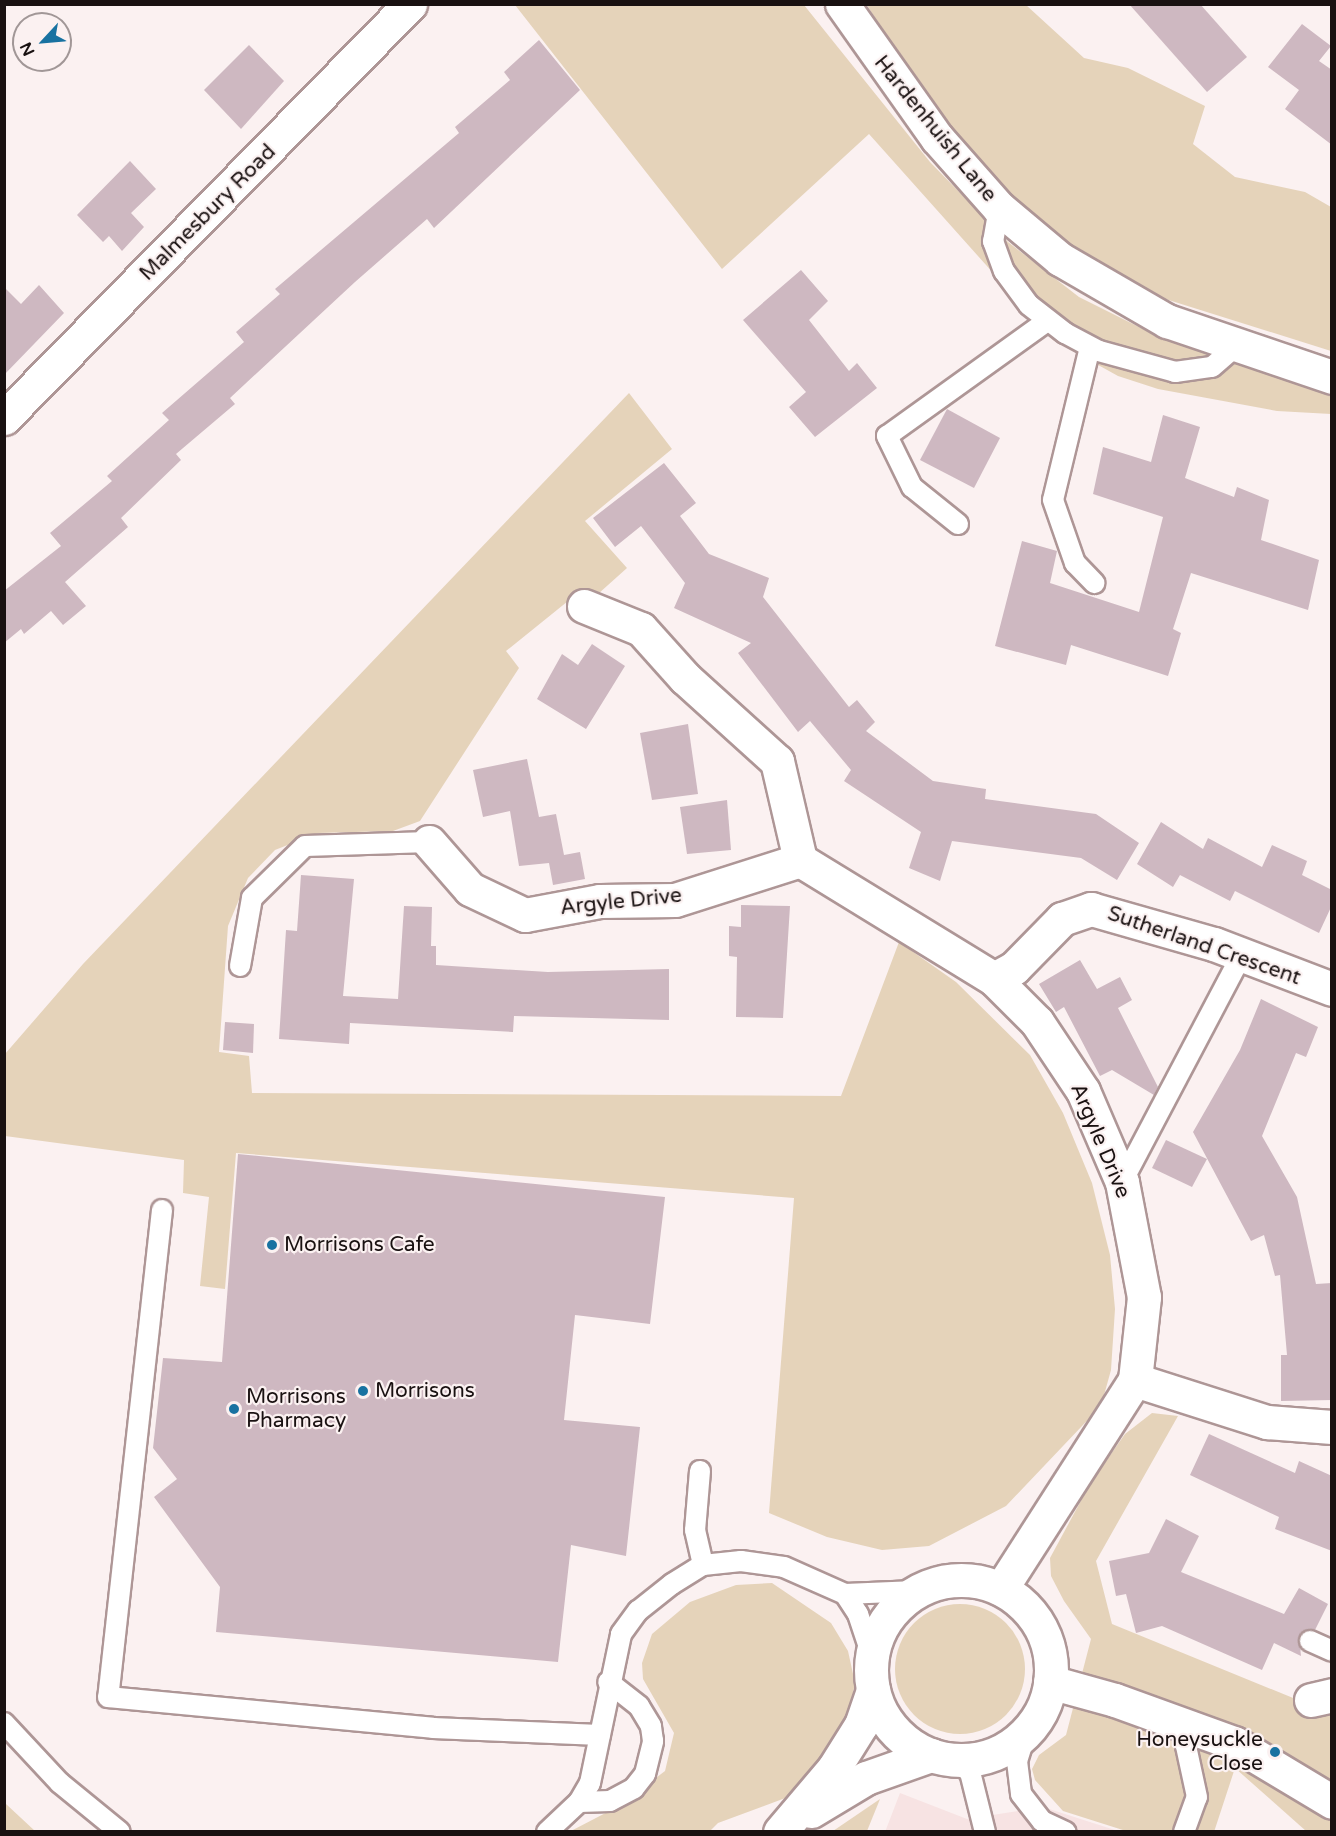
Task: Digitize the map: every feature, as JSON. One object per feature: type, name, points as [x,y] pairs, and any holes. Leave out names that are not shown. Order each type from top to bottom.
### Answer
[{"type":"street","name":"Malmesbury Road","points":[[4,418],[410,4]]},
{"type":"street","name":"Hardenhuish Lane","points":[[842,4],[937,138],[999,208],[1088,279],[1167,321],[1234,347],[1332,377]]},
{"type":"street","points":[[584,606],[641,629],[685,678],[777,761],[800,860]]},
{"type":"street","name":"Argyle Drive","points":[[429,842],[470,889],[525,915],[600,901],[675,900],[800,860],[994,979],[1037,1022],[1083,1091],[1122,1182],[1144,1297],[1135,1380],[1001,1589]]},
{"type":"street","name":"Sutherland Crescent","points":[[994,979],[1014,968],[1062,919],[1083,909],[1105,911],[1242,954],[1332,988]]},
{"type":"street","points":[[1135,1380],[1267,1422],[1332,1427]]},
{"type":"street","points":[[780,1832],[834,1768],[861,1725],[873,1690],[872,1656],[879,1630],[895,1608],[916,1591],[943,1581],[973,1580],[1001,1589],[1026,1608],[1043,1634],[1050,1682],[1042,1709],[1026,1732],[1006,1748],[981,1758],[943,1757],[844,1789],[786,1832]]},
{"type":"street","points":[[1050,1682],[1190,1725],[1278,1766],[1332,1802]]},
{"type":"street","points":[[873,1690],[885,1718],[898,1733],[943,1757]]},
{"type":"lane","points":[[999,208],[993,228],[996,254],[1015,289],[1047,321],[1090,347],[1185,373],[1212,367],[1234,347]]},
{"type":"lane","points":[[958,524],[912,487],[887,436],[1047,321]]},
{"type":"lane","points":[[1090,347],[1053,500],[1075,563],[1094,583]]},
{"type":"lane","points":[[240,966],[252,898],[305,846],[429,842]]},
{"type":"lane","points":[[1122,1182],[1242,954]]},
{"type":"lane","points":[[162,1210],[108,1696],[433,1728],[600,1735]]},
{"type":"lane","points":[[700,1471],[695,1530],[703,1565]]},
{"type":"lane","points":[[547,1832],[579,1802],[590,1783],[608,1682],[621,1634],[630,1620],[672,1584],[703,1565],[741,1561],[784,1567],[845,1594],[916,1591]]},
{"type":"lane","points":[[845,1594],[858,1614],[872,1656]]},
{"type":"lane","points":[[1310,1641],[1332,1651]]},
{"type":"lane","points":[[579,1802],[604,1802],[634,1788],[645,1774],[653,1741],[651,1726],[639,1706],[608,1682]]},
{"type":"lane","points":[[4,1723],[60,1783],[120,1832]]},
{"type":"lane","points":[[1184,1832],[1197,1797],[1186,1746],[1190,1725]]},
{"type":"lane","points":[[1026,1732],[1017,1761],[1021,1794],[1042,1821],[1066,1832]]},
{"type":"lane","points":[[943,1757],[970,1772],[985,1832]]},
{"type":"shaded area","points":[[515,5],[804,5],[930,162],[1008,242],[1079,297],[1143,329],[1247,366],[1331,387],[1331,414],[1277,411],[1158,389],[1118,376],[1053,340],[869,134],[722,269]]},
{"type":"shaded area","points":[[867,5],[1026,5],[1084,58],[1128,68],[1205,106],[1193,144],[1235,177],[1305,192],[1331,207],[1331,351],[1159,297],[1094,264],[1019,206],[965,148],[907,71]]},
{"type":"shaded area","points":[[629,393],[672,449],[585,521],[627,568],[598,594],[578,593],[506,651],[519,668],[420,821],[393,831],[318,833],[275,850],[248,878],[228,926],[219,1052],[249,1056],[252,1093],[841,1096],[899,942],[956,982],[1030,1055],[1063,1113],[1092,1183],[1110,1255],[1115,1309],[1111,1370],[1101,1406],[1006,1506],[929,1546],[882,1550],[827,1537],[769,1513],[794,1198],[236,1153],[225,1289],[200,1286],[209,1197],[183,1193],[184,1160],[5,1136],[5,1054],[83,964]]},
{"type":"shaded area","points":[[1152,1413],[1178,1416],[1096,1561],[1112,1624],[1298,1700],[1331,1709],[1331,1831],[1306,1831],[1235,1768],[1214,1832],[1126,1831],[1063,1811],[1035,1780],[1032,1769],[1039,1755],[1066,1735],[1091,1639],[1064,1601],[1051,1576],[1050,1558],[1090,1484],[1125,1434]]},
{"type":"shaded area","points":[[772,1583],[831,1623],[848,1651],[855,1683],[847,1724],[822,1764],[788,1797],[718,1823],[710,1831],[569,1832],[619,1806],[665,1771],[674,1733],[643,1679],[642,1663],[652,1634],[690,1602],[736,1585]]},
{"type":"shaded area","points":[[960,1604],[985,1609],[1006,1623],[1020,1644],[1025,1669],[1020,1694],[1006,1715],[985,1729],[960,1734],[935,1729],[914,1715],[900,1694],[895,1669],[900,1644],[914,1623],[935,1609]]},
{"type":"shaded area","points":[[900,1793],[967,1819],[1043,1807],[1118,1831],[885,1832]]},
{"type":"shaded area","points":[[880,1799],[867,1831],[833,1831]]},
{"type":"shaded area","points":[[4,1802],[6,1804],[35,1831],[5,1831]]},
{"type":"building","points":[[1129,4],[1200,4],[1247,57],[1207,92]]},
{"type":"building","points":[[1302,24],[1331,46],[1319,61],[1332,70],[1332,145],[1285,109],[1299,90],[1268,67]]},
{"type":"building","points":[[539,40],[580,90],[434,228],[427,219],[355,282],[230,398],[235,404],[176,454],[181,460],[121,518],[128,527],[65,582],[86,606],[63,625],[51,611],[24,634],[21,629],[4,643],[4,591],[61,546],[50,533],[112,481],[107,476],[169,420],[162,413],[244,342],[236,332],[280,294],[275,289],[459,133],[455,127],[510,80],[504,72]]},
{"type":"building","points":[[249,45],[284,81],[241,129],[204,90]]},
{"type":"building","points":[[130,161],[156,189],[131,213],[144,227],[122,251],[109,236],[103,242],[77,215]]},
{"type":"building","points":[[801,270],[828,301],[809,320],[849,371],[857,363],[877,388],[815,437],[789,407],[806,392],[743,320]]},
{"type":"building","points":[[39,285],[64,313],[4,375],[4,287],[21,304]]},
{"type":"building","points":[[947,409],[1000,438],[974,488],[920,460]]},
{"type":"building","points":[[1163,415],[1200,427],[1185,478],[1234,497],[1237,487],[1269,500],[1261,540],[1319,560],[1308,610],[1191,573],[1173,629],[1181,633],[1168,676],[1071,645],[1066,665],[995,646],[1022,541],[1057,551],[1050,583],[1139,612],[1163,517],[1093,494],[1103,447],[1151,462]]},
{"type":"building","points":[[664,463],[696,503],[680,516],[709,554],[769,578],[763,597],[849,707],[857,700],[875,722],[866,731],[933,781],[986,789],[985,799],[1096,814],[1139,843],[1117,880],[1081,858],[952,841],[940,881],[909,868],[921,832],[844,781],[851,770],[810,721],[798,732],[738,653],[751,643],[674,608],[685,583],[641,526],[615,547],[593,518]]},
{"type":"building","points":[[592,644],[625,666],[586,729],[537,699],[562,654],[578,665]]},
{"type":"building","points":[[688,724],[698,794],[652,800],[640,733]]},
{"type":"building","points":[[527,759],[539,817],[556,814],[564,855],[580,852],[585,879],[553,885],[549,863],[519,866],[510,811],[483,817],[473,770]]},
{"type":"building","points":[[727,800],[731,850],[687,854],[680,807]]},
{"type":"building","points":[[1161,822],[1203,849],[1208,838],[1262,867],[1272,845],[1307,861],[1302,875],[1332,890],[1332,905],[1319,933],[1235,891],[1230,901],[1180,875],[1173,887],[1137,864]]},
{"type":"building","points":[[301,875],[354,879],[343,996],[398,999],[404,906],[432,907],[431,946],[436,946],[436,965],[548,972],[669,969],[669,1020],[514,1016],[513,1032],[350,1023],[349,1044],[279,1039],[286,930],[297,931]]},
{"type":"building","points":[[741,905],[790,906],[783,1018],[736,1017],[737,957],[729,956],[729,926],[741,927]]},
{"type":"building","points":[[1080,960],[1097,989],[1120,977],[1132,1000],[1118,1008],[1158,1087],[1154,1095],[1112,1070],[1100,1076],[1064,1007],[1056,1012],[1039,984]]},
{"type":"building","points":[[1261,999],[1318,1027],[1306,1057],[1296,1053],[1262,1136],[1297,1197],[1316,1284],[1332,1283],[1332,1400],[1281,1401],[1281,1355],[1287,1355],[1280,1275],[1275,1276],[1264,1235],[1251,1241],[1193,1132],[1240,1050]]},
{"type":"building","points":[[225,1022],[254,1024],[253,1053],[223,1050]]},
{"type":"building","points":[[1166,1140],[1207,1159],[1192,1187],[1152,1168]]},
{"type":"building","name":"Morrisons","points":[[238,1154],[665,1197],[650,1324],[575,1315],[564,1420],[640,1427],[626,1556],[571,1545],[558,1662],[216,1632],[220,1587],[154,1497],[177,1479],[153,1448],[163,1358],[222,1362]]},
{"type":"building","points":[[1209,1434],[1295,1473],[1299,1461],[1332,1476],[1332,1551],[1275,1529],[1279,1517],[1190,1475]]},
{"type":"building","points":[[1166,1519],[1199,1536],[1181,1572],[1284,1614],[1299,1588],[1328,1604],[1315,1630],[1299,1636],[1301,1656],[1274,1643],[1262,1670],[1162,1626],[1136,1633],[1126,1594],[1116,1596],[1109,1561],[1149,1553]]},
{"type":"place","name":"Morrisons Cafe","points":[[272,1245]]},
{"type":"place","name":"Morrisons","points":[[363,1391]]},
{"type":"place","name":"Morrisons Pharmacy","points":[[234,1409]]},
{"type":"place","name":"Honeysuckle Close","points":[[1275,1752]]}]
